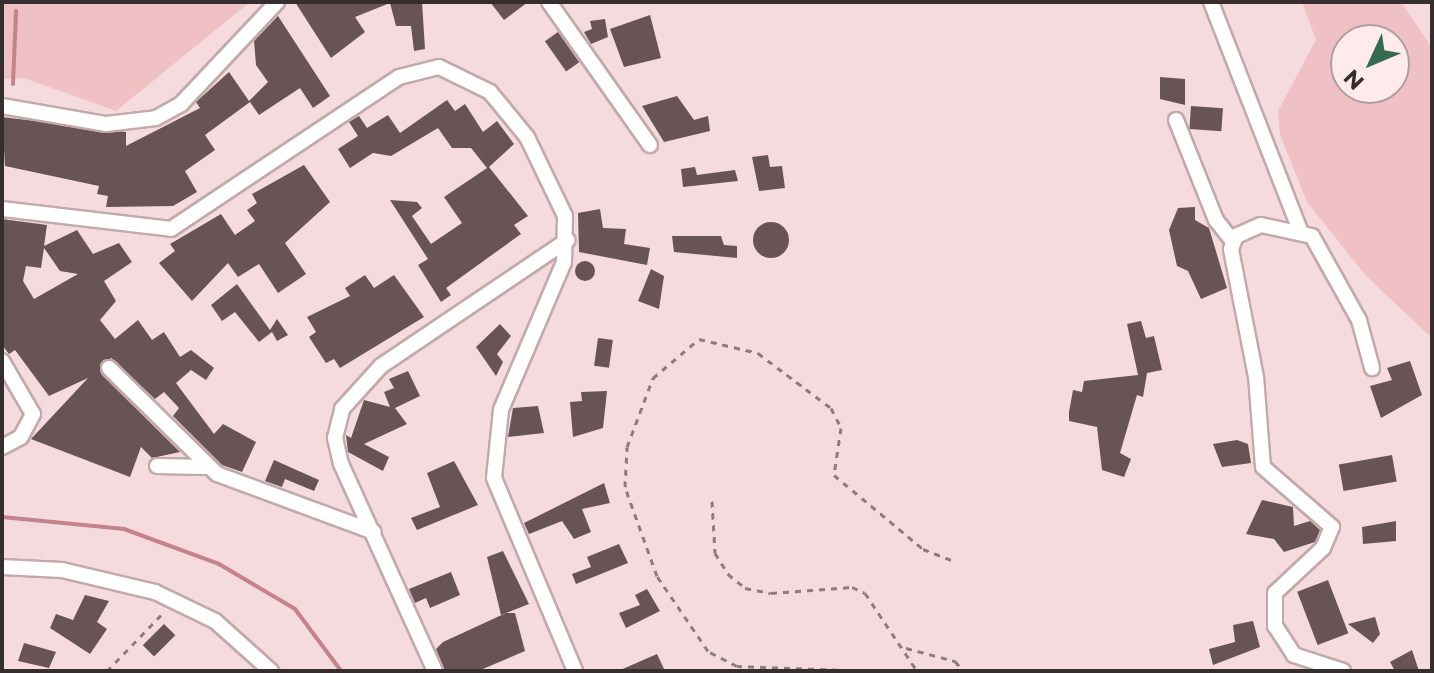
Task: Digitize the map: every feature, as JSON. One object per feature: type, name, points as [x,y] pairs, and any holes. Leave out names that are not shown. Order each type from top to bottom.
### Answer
[{"type":"street","points":[[2,106],[106,124],[156,118],[181,104],[277,2]]},
{"type":"street","points":[[549,2],[650,145]]},
{"type":"street","points":[[1211,2],[1300,230]]},
{"type":"street","points":[[2,209],[171,229],[369,95],[420,68],[439,67],[490,92],[527,137],[555,187],[568,240],[494,441],[505,516],[575,671]]},
{"type":"street","points":[[1176,120],[1216,220],[1233,242],[1263,467],[1332,527],[1323,548],[1275,593],[1275,626],[1294,655],[1343,671]]},
{"type":"street","points":[[1233,242],[1249,227],[1300,230],[1317,242],[1342,285],[1372,368]]},
{"type":"street","points":[[435,671],[341,464],[335,438],[342,409],[381,366],[568,240]]},
{"type":"street","points":[[2,361],[33,414],[21,437],[2,447]]},
{"type":"street","points":[[109,368],[206,467],[233,483],[374,532]]},
{"type":"street","points":[[157,466],[206,467]]},
{"type":"street","points":[[2,567],[62,570],[175,600],[215,621],[271,671]]},
{"type":"path","points":[[874,671],[737,666],[708,651],[657,576],[625,487],[627,447],[653,378],[699,339],[758,353],[831,408],[841,428],[834,475],[923,549],[954,561]]},
{"type":"path","points":[[712,501],[715,553],[745,588],[852,587],[865,593],[906,648],[917,671]]},
{"type":"path","points":[[107,671],[175,600]]},
{"type":"path","points":[[906,648],[955,661],[963,671]]},
{"type":"shaded area","points":[[2,2],[250,2],[116,111],[24,78],[2,79]]},
{"type":"shaded area","points":[[1302,2],[1401,2],[1432,48],[1432,338],[1366,276],[1307,202],[1280,135],[1278,111],[1316,40]]},
{"type":"building","points":[[295,2],[422,2],[425,49],[414,51],[411,26],[396,26],[390,3],[355,17],[365,32],[331,58]]},
{"type":"building","points":[[490,2],[528,2],[504,20]]},
{"type":"building","points":[[650,15],[661,58],[624,67],[610,29]]},
{"type":"building","points":[[278,16],[330,96],[313,108],[300,88],[259,115],[250,102],[205,135],[215,150],[185,171],[197,192],[173,206],[106,207],[108,196],[97,194],[99,186],[5,166],[2,117],[126,132],[126,146],[200,108],[196,102],[229,72],[249,101],[268,82],[256,65],[254,41]]},
{"type":"building","points":[[605,19],[608,37],[591,44],[584,32],[592,29],[590,21]]},
{"type":"building","points":[[558,32],[579,62],[566,71],[545,41]]},
{"type":"building","points":[[1160,77],[1185,79],[1185,105],[1160,99]]},
{"type":"building","points":[[677,96],[694,120],[708,116],[710,131],[664,142],[642,106]]},
{"type":"building","points":[[447,100],[455,111],[465,104],[483,132],[497,121],[514,144],[489,167],[528,216],[514,225],[521,234],[446,288],[451,295],[441,302],[418,265],[428,259],[390,200],[417,202],[422,208],[412,216],[431,244],[462,223],[444,197],[487,168],[471,148],[452,148],[438,128],[391,156],[373,153],[350,168],[338,149],[358,136],[349,122],[359,116],[367,128],[388,115],[400,133]]},
{"type":"building","points":[[1191,106],[1223,108],[1221,131],[1189,129]]},
{"type":"building","points":[[768,155],[770,167],[782,166],[785,188],[759,191],[752,157]]},
{"type":"building","points":[[304,165],[330,202],[285,243],[306,274],[278,293],[259,264],[238,277],[228,263],[192,301],[159,263],[175,251],[170,244],[221,214],[235,235],[255,221],[247,210],[257,203],[252,194]]},
{"type":"building","points":[[695,167],[697,175],[735,170],[738,181],[683,187],[681,169]]},
{"type":"building","points":[[1195,207],[1195,220],[1209,228],[1227,288],[1201,299],[1188,271],[1177,266],[1169,230],[1178,208]]},
{"type":"building","points":[[600,209],[603,228],[626,229],[624,244],[650,248],[647,265],[579,252],[578,213]]},
{"type":"building","points":[[2,219],[47,225],[44,246],[77,230],[93,254],[119,243],[132,262],[104,281],[116,301],[100,320],[115,339],[138,320],[152,340],[164,332],[180,357],[191,350],[214,368],[206,380],[191,370],[176,383],[214,434],[223,424],[256,442],[242,472],[222,465],[173,416],[179,408],[164,392],[155,399],[111,358],[100,365],[102,375],[180,452],[152,458],[141,447],[130,477],[31,439],[88,378],[49,396],[15,350],[9,354],[2,345]],"holes":[[[44,248],[60,271],[78,274],[34,299],[23,281],[26,266],[41,268]]]},
{"type":"building","points":[[771,222],[783,228],[789,240],[783,252],[771,258],[759,252],[753,240],[759,228]]},
{"type":"building","points":[[672,236],[721,236],[724,245],[737,246],[737,258],[674,252]]},
{"type":"building","points":[[581,261],[589,261],[595,271],[589,281],[581,281],[575,275],[575,267]]},
{"type":"building","points":[[651,269],[664,276],[659,309],[638,301]]},
{"type":"building","points":[[365,275],[374,288],[394,275],[424,317],[340,368],[334,359],[326,363],[309,337],[316,332],[307,317],[350,296],[345,288]]},
{"type":"building","points":[[237,284],[270,330],[277,319],[288,335],[277,341],[272,332],[259,342],[235,312],[222,321],[211,305]]},
{"type":"building","points":[[1141,321],[1146,338],[1154,336],[1162,370],[1147,373],[1143,397],[1137,395],[1120,453],[1131,459],[1124,477],[1102,470],[1097,427],[1069,421],[1069,412],[1073,390],[1082,392],[1084,381],[1138,375],[1127,324]]},
{"type":"building","points":[[500,324],[511,336],[497,354],[503,362],[496,376],[476,347]]},
{"type":"building","points":[[598,338],[613,340],[609,368],[594,366]]},
{"type":"building","points":[[1410,361],[1422,395],[1381,418],[1370,386],[1392,380],[1387,368]]},
{"type":"building","points":[[408,371],[420,396],[395,408],[407,424],[364,444],[389,457],[383,471],[348,452],[346,435],[351,438],[364,400],[390,407],[384,392],[394,388],[389,379]]},
{"type":"building","points":[[607,391],[603,428],[573,437],[570,402],[582,401],[581,392]]},
{"type":"building","points":[[538,406],[544,433],[508,437],[513,408]]},
{"type":"building","points":[[1237,440],[1248,444],[1251,463],[1222,467],[1213,444]]},
{"type":"building","points":[[1392,455],[1397,482],[1344,491],[1339,464]]},
{"type":"building","points":[[274,460],[319,480],[314,491],[285,479],[282,487],[265,481]]},
{"type":"building","points":[[454,461],[478,505],[417,530],[411,518],[440,507],[427,473]]},
{"type":"building","points":[[604,483],[610,503],[582,509],[591,532],[574,539],[562,521],[529,534],[524,523]]},
{"type":"building","points":[[1262,500],[1293,507],[1294,526],[1310,521],[1320,530],[1315,542],[1284,552],[1274,539],[1246,534]]},
{"type":"building","points":[[1396,521],[1396,541],[1363,544],[1362,527]]},
{"type":"building","points":[[619,544],[628,563],[576,584],[572,574],[591,567],[587,557]]},
{"type":"building","points":[[503,551],[529,604],[501,615],[487,557]]},
{"type":"building","points":[[451,572],[460,595],[430,608],[426,598],[415,603],[409,589]]},
{"type":"building","points":[[1328,580],[1348,633],[1318,645],[1297,592]]},
{"type":"building","points":[[647,589],[660,611],[626,628],[619,613],[640,605],[635,595]]},
{"type":"building","points":[[85,595],[109,601],[97,622],[107,629],[90,654],[50,628],[56,614],[73,620]]},
{"type":"building","points":[[506,613],[515,613],[525,651],[478,671],[445,671],[436,649],[443,642]]},
{"type":"building","points":[[1375,617],[1380,634],[1373,643],[1348,624]]},
{"type":"building","points":[[1253,621],[1260,647],[1213,665],[1209,649],[1235,642],[1233,625]]},
{"type":"building","points":[[164,624],[175,635],[154,657],[143,645]]},
{"type":"building","points":[[24,643],[56,652],[49,668],[18,661]]},
{"type":"building","points":[[1412,650],[1419,671],[1395,671],[1390,662]]},
{"type":"building","points":[[657,654],[665,671],[618,671]]},
{"type":"waterway","points":[[13,84],[16,11]]},
{"type":"waterway","points":[[2,517],[124,529],[219,564],[295,609],[341,671]]}]
